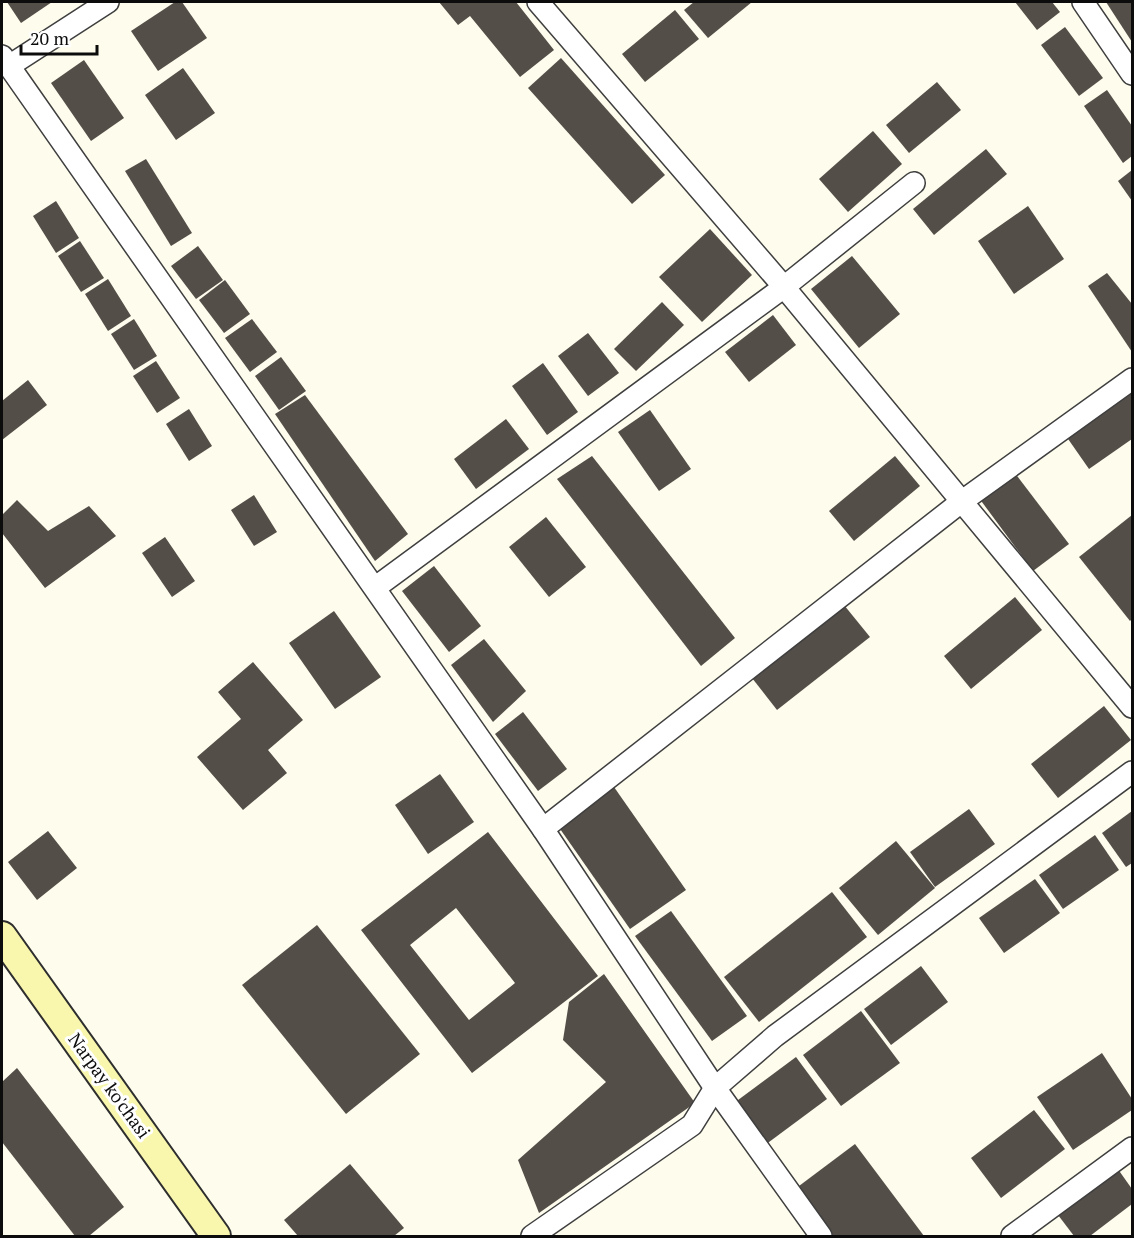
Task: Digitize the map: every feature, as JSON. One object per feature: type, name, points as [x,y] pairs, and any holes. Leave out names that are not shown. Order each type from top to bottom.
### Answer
[{"type":"main road","name":"Narpay ko'chasi","points":[[2,936],[216,1236]]},
{"type":"street","points":[[108,2],[5,61],[376,587],[543,829],[715,1089],[821,1236]]},
{"type":"street","points":[[538,2],[784,287],[1132,707]]},
{"type":"street","points":[[1083,2],[1132,74]]},
{"type":"street","points":[[376,587],[784,287],[914,183]]},
{"type":"street","points":[[543,829],[961,502],[1132,379]]},
{"type":"street","points":[[531,1236],[692,1125],[715,1089],[775,1036],[1132,772]]},
{"type":"street","points":[[1012,1236],[1132,1148]]},
{"type":"building","points":[[7,2],[52,2],[21,23]]},
{"type":"building","points":[[175,2],[182,2],[207,38],[158,71],[131,31]]},
{"type":"building","points":[[439,2],[516,2],[554,50],[520,77],[470,16],[458,25]]},
{"type":"building","points":[[694,2],[752,2],[708,38],[684,10]]},
{"type":"building","points":[[1015,2],[1052,2],[1060,12],[1037,30]]},
{"type":"building","points":[[1106,2],[1132,2],[1132,42]]},
{"type":"building","points":[[675,10],[699,39],[645,82],[622,54]]},
{"type":"building","points":[[1065,27],[1103,78],[1079,96],[1041,45]]},
{"type":"building","points":[[561,58],[665,175],[632,204],[528,88]]},
{"type":"building","points":[[84,60],[124,118],[91,141],[51,83]]},
{"type":"building","points":[[183,68],[215,113],[176,140],[145,95]]},
{"type":"building","points":[[937,82],[961,110],[909,153],[886,125]]},
{"type":"building","points":[[1107,90],[1132,126],[1132,156],[1123,163],[1084,106]]},
{"type":"building","points":[[873,131],[902,164],[848,212],[819,179]]},
{"type":"building","points":[[986,149],[1007,174],[934,235],[913,209]]},
{"type":"building","points":[[146,159],[192,233],[171,246],[125,171]]},
{"type":"building","points":[[1132,170],[1132,201],[1118,181]]},
{"type":"building","points":[[56,201],[79,238],[56,253],[33,216]]},
{"type":"building","points":[[1028,206],[1064,259],[1014,294],[978,241]]},
{"type":"building","points":[[710,229],[752,275],[702,322],[659,277]]},
{"type":"building","points":[[80,241],[104,278],[81,292],[58,256]]},
{"type":"building","points":[[198,246],[223,280],[196,299],[171,266]]},
{"type":"building","points":[[852,256],[900,314],[859,348],[811,289]]},
{"type":"building","points":[[1107,273],[1132,304],[1132,352],[1088,286]]},
{"type":"building","points":[[108,279],[131,316],[108,331],[85,294]]},
{"type":"building","points":[[225,280],[250,314],[224,333],[199,300]]},
{"type":"building","points":[[662,302],[684,325],[636,371],[614,349]]},
{"type":"building","points":[[773,315],[796,345],[749,382],[725,352]]},
{"type":"building","points":[[134,319],[157,356],[134,370],[111,334]]},
{"type":"building","points":[[252,319],[277,352],[250,372],[225,338]]},
{"type":"building","points":[[588,333],[619,373],[588,396],[558,356]]},
{"type":"building","points":[[281,357],[306,391],[279,410],[255,376]]},
{"type":"building","points":[[156,361],[180,398],[157,413],[133,376]]},
{"type":"building","points":[[543,363],[578,412],[547,435],[512,386]]},
{"type":"building","points":[[28,380],[47,405],[2,440],[2,401]]},
{"type":"building","points":[[1132,392],[1132,439],[1089,469],[1066,436]]},
{"type":"building","points":[[305,395],[408,534],[375,561],[275,414]]},
{"type":"building","points":[[189,409],[212,446],[189,461],[166,424]]},
{"type":"building","points":[[650,410],[691,469],[659,491],[618,432]]},
{"type":"building","points":[[506,419],[529,449],[476,489],[454,459]]},
{"type":"building","points":[[592,456],[735,638],[701,666],[557,479]]},
{"type":"building","points":[[895,456],[920,486],[854,541],[829,511]]},
{"type":"building","points":[[1014,472],[1069,544],[1033,571],[979,498]]},
{"type":"building","points":[[254,495],[277,532],[254,546],[231,510]]},
{"type":"building","points":[[17,500],[48,531],[89,506],[116,536],[45,588],[2,533],[2,515]]},
{"type":"building","points":[[1132,515],[1132,619],[1130,621],[1079,557]]},
{"type":"building","points":[[546,517],[586,567],[549,597],[509,547]]},
{"type":"building","points":[[165,537],[195,581],[172,597],[142,553]]},
{"type":"building","points":[[434,566],[481,626],[449,652],[402,591]]},
{"type":"building","points":[[1015,597],[1042,630],[971,689],[944,656]]},
{"type":"building","points":[[844,605],[870,637],[777,710],[752,678]]},
{"type":"building","points":[[334,611],[381,677],[335,709],[289,643]]},
{"type":"building","points":[[484,639],[526,691],[493,722],[451,665]]},
{"type":"building","points":[[253,662],[303,720],[268,750],[287,773],[243,810],[197,757],[241,719],[218,692]]},
{"type":"building","points":[[1104,706],[1131,740],[1058,798],[1031,764]]},
{"type":"building","points":[[523,712],[567,769],[538,791],[495,734]]},
{"type":"building","points":[[440,774],[474,822],[428,854],[395,805]]},
{"type":"building","points":[[614,787],[686,890],[630,929],[558,826]]},
{"type":"building","points":[[969,809],[995,844],[935,887],[910,852]]},
{"type":"building","points":[[1132,811],[1132,863],[1126,867],[1102,833]]},
{"type":"building","points":[[48,831],[77,868],[37,900],[8,862]]},
{"type":"building","points":[[488,832],[598,976],[472,1073],[361,930]],"holes":[[[456,908],[515,983],[469,1020],[410,945]]]},
{"type":"building","points":[[1095,835],[1119,870],[1063,909],[1039,875]]},
{"type":"building","points":[[896,841],[935,888],[878,935],[839,888]]},
{"type":"building","points":[[1035,879],[1060,913],[1004,953],[979,918]]},
{"type":"building","points":[[832,892],[867,937],[759,1022],[724,977]]},
{"type":"building","points":[[671,911],[747,1016],[712,1041],[635,936]]},
{"type":"building","points":[[317,925],[420,1054],[346,1114],[242,985]]},
{"type":"building","points":[[921,966],[948,1002],[891,1045],[864,1009]]},
{"type":"building","points":[[604,974],[695,1103],[539,1213],[518,1160],[606,1082],[563,1040],[569,1002]]},
{"type":"building","points":[[861,1011],[900,1063],[841,1106],[803,1055]]},
{"type":"building","points":[[1102,1053],[1132,1099],[1132,1110],[1073,1150],[1037,1097]]},
{"type":"building","points":[[796,1057],[827,1099],[765,1145],[734,1103]]},
{"type":"building","points":[[17,1068],[124,1207],[89,1236],[75,1236],[2,1142],[2,1082]]},
{"type":"building","points":[[1034,1110],[1065,1149],[1001,1198],[971,1158]]},
{"type":"building","points":[[855,1144],[924,1236],[824,1236],[791,1192]]},
{"type":"building","points":[[350,1164],[404,1228],[394,1236],[298,1236],[284,1220]]},
{"type":"building","points":[[1115,1165],[1132,1189],[1132,1204],[1090,1236],[1074,1236],[1055,1211]]}]
